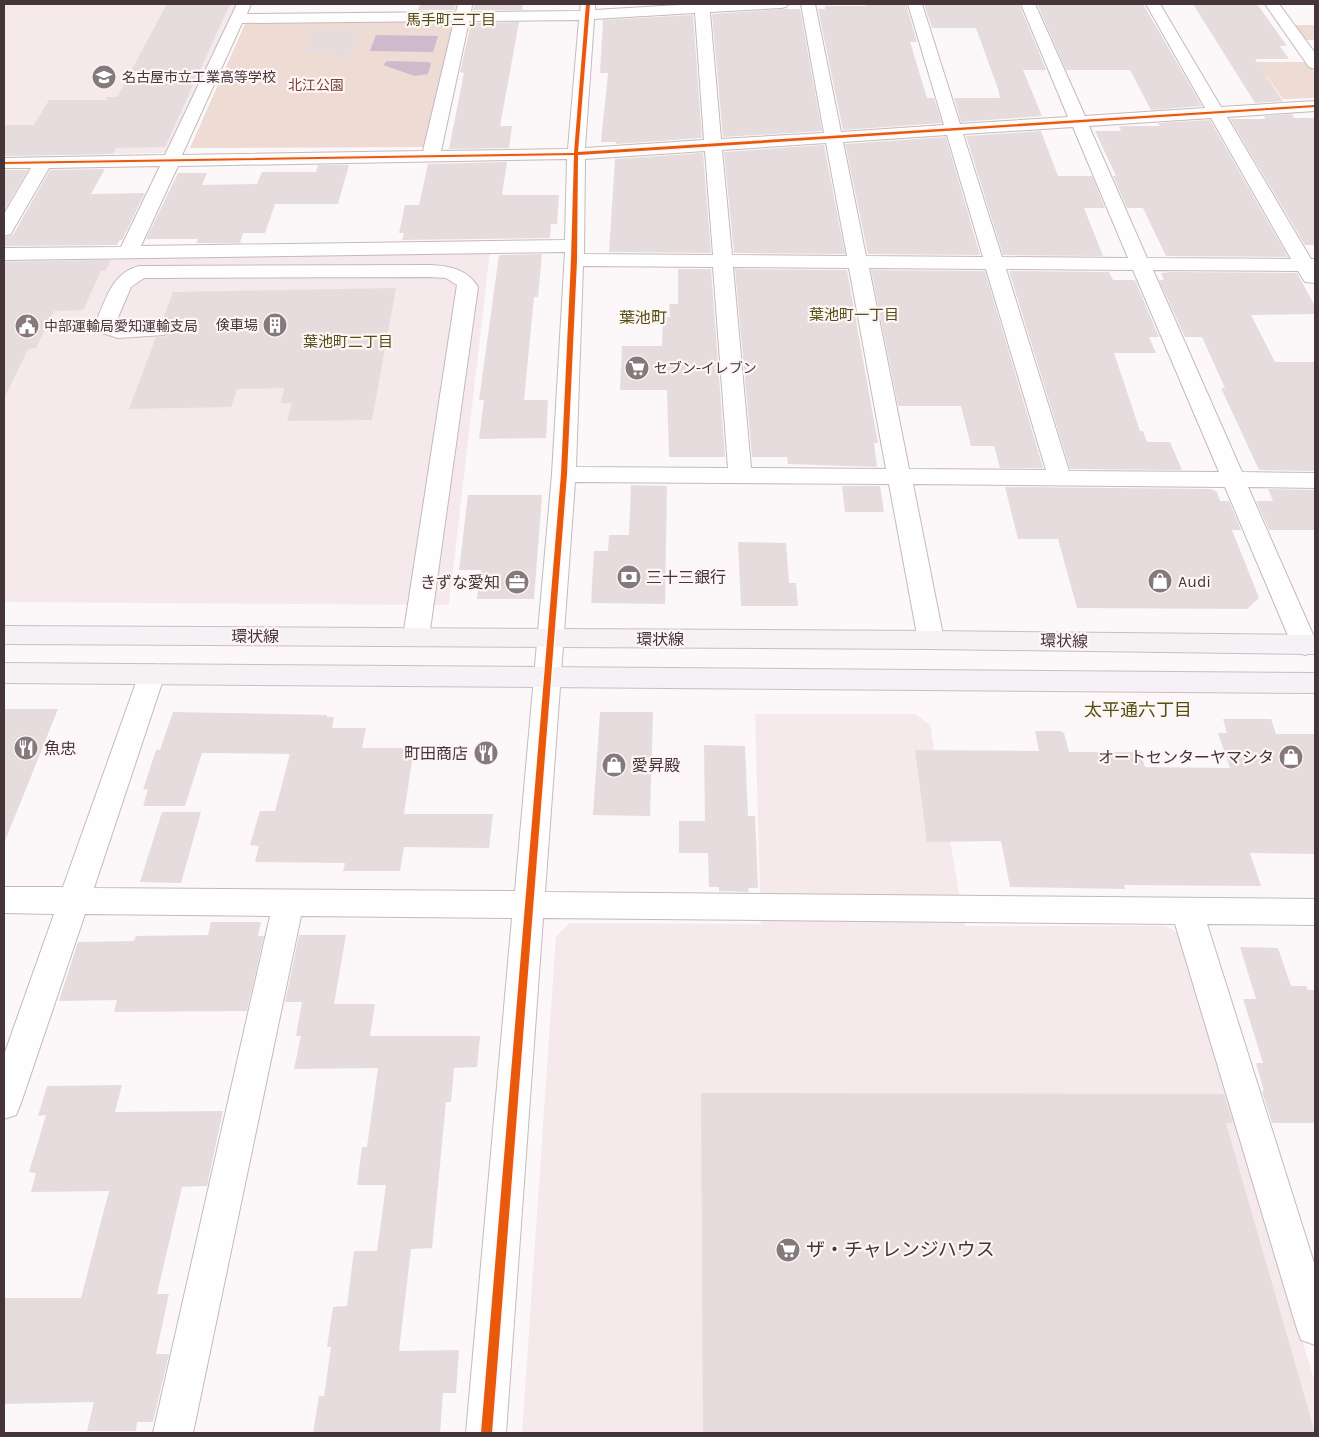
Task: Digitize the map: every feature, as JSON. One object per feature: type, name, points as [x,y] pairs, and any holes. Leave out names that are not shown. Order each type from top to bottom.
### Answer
[{"type":"main road","name":"環状線","points":[[4,635],[931,640],[1310,645]]},
{"type":"main road","points":[[4,673],[1313,687]]},
{"type":"street","points":[[128,253],[244,4]]},
{"type":"street","points":[[238,19],[362,10],[587,9],[780,4]]},
{"type":"street","points":[[808,4],[931,640]]},
{"type":"street","points":[[915,4],[1060,478]]},
{"type":"street","points":[[1028,4],[1234,479],[1310,645]]},
{"type":"street","points":[[1153,4],[1215,112],[1310,265],[1315,284]]},
{"type":"street","points":[[1272,4],[1315,64]]},
{"type":"street","points":[[702,6],[740,476]]},
{"type":"street","points":[[486,1433],[564,474],[574,253],[576,154],[587,9]]},
{"type":"street","points":[[431,156],[464,10]]},
{"type":"street","points":[[4,163],[576,154],[1315,106]]},
{"type":"street","points":[[4,230],[43,162]]},
{"type":"street","points":[[4,254],[574,253],[723,261],[1310,265]]},
{"type":"street","points":[[157,331],[118,332],[109,329],[106,322],[122,284],[139,272],[430,271],[451,272],[464,279],[468,287],[416,637]]},
{"type":"street","points":[[564,474],[1315,480]]},
{"type":"street","points":[[4,1103],[152,674]]},
{"type":"street","points":[[4,900],[1315,912]]},
{"type":"street","points":[[172,1433],[288,903]]},
{"type":"street","points":[[1187,911],[1315,1326]]},
{"type":"shaded area","name":"名古屋市立工業高等学校","points":[[4,4],[236,4],[171,150],[162,153],[4,156]]},
{"type":"shaded area","points":[[376,35],[438,36],[433,52],[370,51]]},
{"type":"shaded area","points":[[387,61],[431,63],[428,74],[415,76],[383,65]]},
{"type":"shaded area","points":[[490,251],[449,605],[4,602],[4,262],[10,259]]},
{"type":"shaded area","points":[[755,714],[915,714],[930,725],[965,926],[1165,926],[1182,935],[1315,1383],[1315,1433],[522,1433],[556,936],[570,923],[761,924]]},
{"type":"green space","name":"北江公園","points":[[456,21],[429,147],[190,148],[245,24]]},
{"type":"green space","points":[[1295,25],[1315,25],[1315,40],[1306,40]]},
{"type":"green space","points":[[1253,62],[1307,62],[1315,73],[1315,98],[1283,99],[1267,76],[1263,76]]},
{"type":"building","points":[[167,4],[230,4],[165,147],[116,148],[113,154],[4,156],[4,125],[34,125],[49,100],[106,100],[107,97],[117,97]]},
{"type":"building","points":[[420,4],[456,4],[455,10],[418,10]]},
{"type":"building","points":[[474,4],[523,4],[522,10],[473,10]]},
{"type":"building","points":[[865,4],[906,4],[917,42],[910,42],[927,98],[934,98],[942,123],[843,130],[818,9],[825,9],[825,6],[866,6]]},
{"type":"building","points":[[924,4],[1019,4],[1046,70],[1023,70],[1042,116],[961,122],[954,98],[1000,98],[998,89],[976,28],[932,28]]},
{"type":"building","points":[[1037,4],[1143,4],[1202,106],[1151,110],[1130,70],[1066,70]]},
{"type":"building","points":[[1193,4],[1257,4],[1287,46],[1280,46],[1289,59],[1255,59],[1283,101],[1255,103]]},
{"type":"building","points":[[800,9],[822,131],[723,137],[712,14]]},
{"type":"building","points":[[693,15],[702,138],[616,144],[616,142],[601,142],[608,73],[600,73],[603,20]]},
{"type":"building","points":[[519,22],[500,126],[512,126],[509,148],[449,149],[464,73],[460,72],[471,23]]},
{"type":"building","points":[[414,23],[452,23],[450,28],[413,28]]},
{"type":"building","points":[[314,29],[359,29],[347,60],[330,53],[304,52]]},
{"type":"building","points":[[1292,114],[1294,118],[1315,118],[1315,245],[1305,245],[1230,119],[1265,119],[1264,116]]},
{"type":"building","points":[[1210,120],[1288,257],[1166,256],[1143,208],[1127,208],[1113,176],[1116,176],[1095,131],[1121,131],[1119,126],[1160,126],[1158,123]]},
{"type":"building","points":[[1041,131],[1058,176],[1092,176],[1105,208],[1084,208],[1103,256],[1003,255],[966,136]]},
{"type":"building","points":[[946,137],[980,255],[868,254],[845,144]]},
{"type":"building","points":[[824,145],[845,254],[734,253],[724,152]]},
{"type":"building","points":[[703,153],[711,253],[609,252],[615,159]]},
{"type":"building","points":[[507,162],[502,195],[559,195],[557,224],[551,224],[550,238],[402,240],[404,233],[399,233],[405,205],[419,205],[428,164]]},
{"type":"building","points":[[318,165],[349,165],[338,204],[275,204],[265,233],[243,233],[240,243],[196,243],[198,239],[146,239],[178,173],[207,173],[202,185],[257,184],[262,172],[316,172]]},
{"type":"building","points":[[105,169],[91,194],[145,193],[122,240],[117,245],[4,246],[4,238],[13,235],[50,170]]},
{"type":"building","points":[[4,170],[28,170],[4,211]]},
{"type":"building","points":[[542,254],[538,297],[534,297],[524,400],[548,400],[546,438],[479,439],[484,400],[479,400],[499,255]]},
{"type":"building","points":[[111,260],[106,271],[101,271],[83,310],[54,311],[36,348],[28,349],[4,399],[4,262]]},
{"type":"building","points":[[678,269],[711,269],[725,457],[669,457],[667,390],[620,390],[622,346],[662,346],[663,317],[670,317],[669,304],[678,304]]},
{"type":"building","points":[[735,269],[847,270],[878,443],[874,443],[877,467],[788,464],[787,457],[752,457]]},
{"type":"building","points":[[871,270],[985,271],[1043,468],[1000,468],[994,446],[971,446],[961,406],[898,406]]},
{"type":"building","points":[[1009,271],[1109,272],[1113,280],[1135,280],[1159,337],[1149,337],[1156,353],[1114,353],[1140,431],[1143,431],[1147,442],[1170,442],[1182,470],[1070,469]]},
{"type":"building","points":[[1161,273],[1297,273],[1315,306],[1315,314],[1251,315],[1275,362],[1315,362],[1315,471],[1259,470],[1221,388],[1225,388],[1202,337],[1185,337],[1159,280],[1164,280]]},
{"type":"building","name":"倹車場","points":[[396,288],[372,420],[287,421],[292,403],[281,403],[284,388],[237,389],[231,407],[129,409],[156,337],[164,337],[168,332],[166,326],[161,324],[173,292]]},
{"type":"building","points":[[631,485],[667,486],[665,604],[591,603],[594,551],[608,551],[609,535],[629,535]]},
{"type":"building","points":[[842,486],[880,486],[884,512],[845,512]]},
{"type":"building","points":[[1005,487],[1211,489],[1217,492],[1220,501],[1229,501],[1241,530],[1232,530],[1259,598],[1247,609],[1077,608],[1058,539],[1018,539]]},
{"type":"building","points":[[1268,489],[1315,490],[1315,530],[1269,530],[1256,501],[1273,501]]},
{"type":"building","points":[[468,495],[542,495],[534,599],[477,599],[481,570],[459,570]]},
{"type":"building","points":[[738,542],[786,543],[789,583],[796,583],[798,606],[741,606]]},
{"type":"building","points":[[4,709],[58,709],[5,841],[4,841]]},
{"type":"building","points":[[173,712],[327,715],[327,717],[334,717],[332,728],[366,728],[362,748],[414,748],[404,814],[493,814],[489,848],[404,847],[400,871],[343,871],[345,863],[255,862],[259,846],[250,845],[260,811],[275,811],[290,754],[202,753],[185,806],[143,806],[148,789],[143,790],[156,750],[160,750]]},
{"type":"building","points":[[600,712],[653,712],[650,816],[593,815]]},
{"type":"building","points":[[1223,719],[1271,719],[1276,734],[1315,734],[1315,854],[1250,853],[1261,886],[1124,885],[1125,889],[1010,887],[1001,841],[927,842],[915,750],[1039,751],[1035,731],[1060,731],[1064,733],[1069,752],[1141,752],[1145,767],[1230,768],[1218,733],[1227,733]]},
{"type":"building","points":[[704,745],[745,746],[748,816],[755,816],[758,888],[748,888],[749,892],[719,891],[719,887],[709,887],[708,853],[679,853],[679,821],[705,821]]},
{"type":"building","points":[[162,812],[201,812],[181,883],[140,882]]},
{"type":"building","points":[[211,922],[261,922],[258,936],[264,936],[247,1011],[114,1012],[117,1000],[59,1001],[78,942],[134,941],[136,936],[208,935]]},
{"type":"building","points":[[299,935],[346,935],[334,1004],[375,1004],[370,1036],[480,1036],[477,1067],[454,1068],[451,1102],[446,1102],[432,1248],[411,1249],[399,1351],[459,1350],[456,1393],[443,1393],[440,1433],[313,1433],[319,1396],[324,1396],[331,1347],[327,1347],[333,1307],[347,1306],[354,1251],[377,1251],[386,1185],[357,1185],[362,1147],[367,1147],[378,1068],[294,1069],[301,1036],[296,1036],[302,1002],[285,1002]]},
{"type":"building","points":[[1240,947],[1278,948],[1291,986],[1306,986],[1308,990],[1315,990],[1315,1123],[1272,1123],[1256,1063],[1263,1063],[1243,999],[1256,999]]},
{"type":"building","points":[[122,1085],[115,1112],[223,1111],[207,1186],[182,1187],[157,1294],[169,1294],[156,1354],[169,1354],[153,1422],[137,1422],[136,1431],[87,1431],[94,1402],[4,1404],[4,1298],[81,1298],[109,1191],[31,1192],[36,1173],[29,1172],[46,1115],[38,1116],[47,1086]]},
{"type":"building","points":[[701,1093],[1224,1094],[1233,1123],[1226,1123],[1315,1433],[703,1433]]},
{"type":"cycle path","points":[[486,1433],[564,474],[574,260],[576,154],[588,4]]},
{"type":"cycle path","points":[[4,163],[576,154],[1315,106]]},
{"type":"place","name":"名古屋市立工業高等学校","points":[[104,77]]},
{"type":"place","name":"倹車場","points":[[275,325]]},
{"type":"place","name":"中部運輸局愛知運輸支局","points":[[27,326]]},
{"type":"place","name":"セブン-イレブン","points":[[637,368]]},
{"type":"place","name":"三十三銀行","points":[[629,577]]},
{"type":"place","name":"Audi","points":[[1160,581]]},
{"type":"place","name":"きずな愛知","points":[[517,582]]},
{"type":"place","name":"魚忠","points":[[26,748]]},
{"type":"place","name":"町田商店","points":[[486,753]]},
{"type":"place","name":"オートセンターヤマシタ","points":[[1291,757]]},
{"type":"place","name":"愛昇殿","points":[[614,765]]},
{"type":"place","name":"ザ・チャレンジハウス","points":[[788,1250]]},
{"type":"district","name":"馬手町三丁目","points":[[451,20]]},
{"type":"district","name":"葉池町一丁目","points":[[854,315]]},
{"type":"district","name":"葉池町","points":[[643,317]]},
{"type":"district","name":"葉池町二丁目","points":[[348,342]]},
{"type":"district","name":"太平通六丁目","points":[[1138,710]]}]
